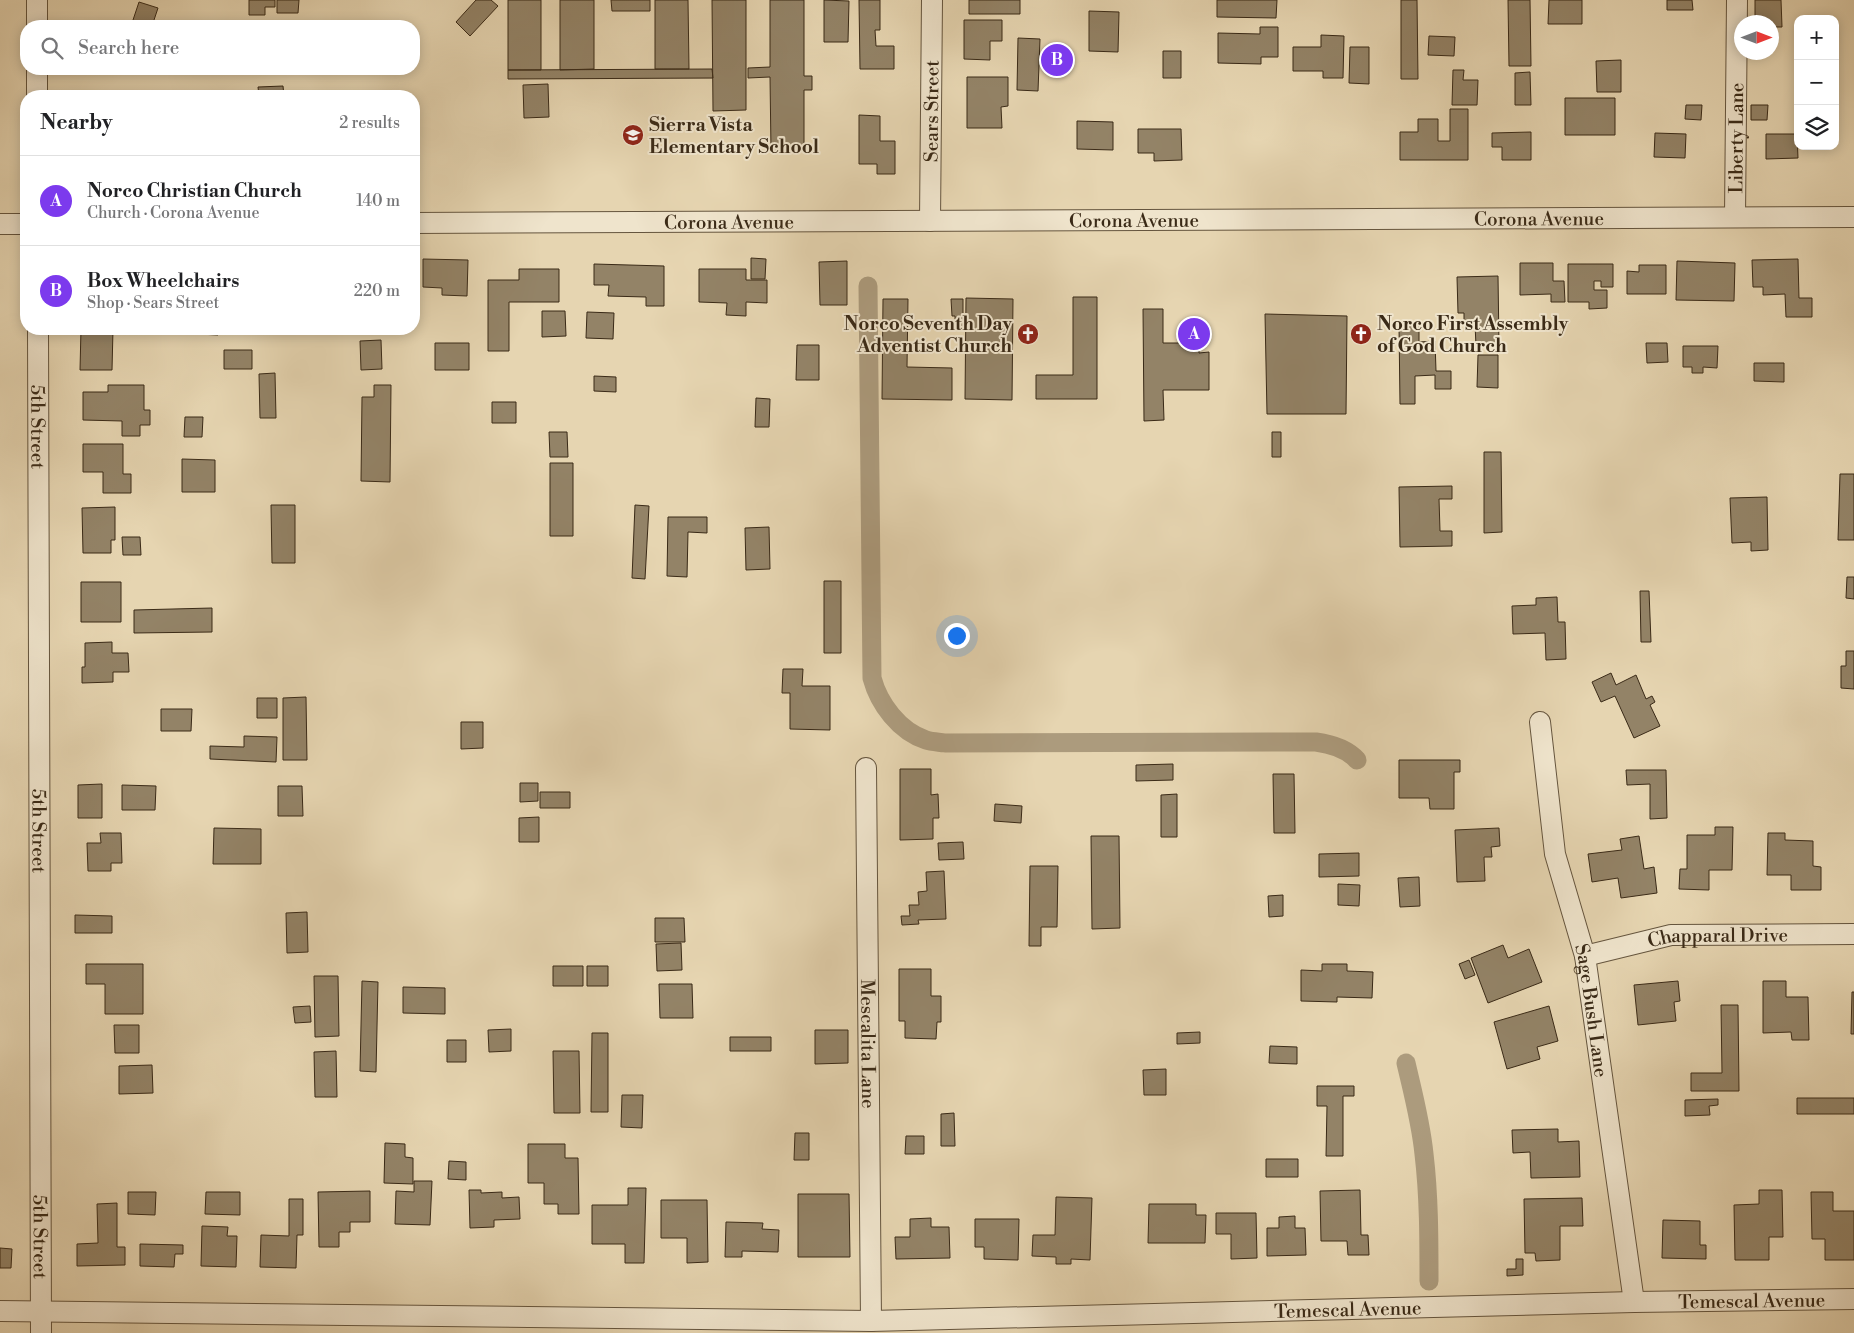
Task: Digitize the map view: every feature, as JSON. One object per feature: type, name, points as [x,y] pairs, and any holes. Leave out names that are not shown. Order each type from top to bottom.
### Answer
[{"type":"street","points":[[37,0],[37,20]]},
{"type":"street","name":"Sears Street","points":[[930,221],[932,0]]},
{"type":"street","name":"Liberty Lane","points":[[1735,217],[1737,0]]},
{"type":"street","points":[[37,75],[37,90]]},
{"type":"street","name":"Corona Avenue","points":[[420,223],[1854,217]]},
{"type":"street","points":[[0,224],[20,224]]},
{"type":"street","name":"5th Street","points":[[38,335],[41,1333]]},
{"type":"street","name":"Sage Bush Lane","points":[[1540,722],[1555,854],[1585,956],[1634,1302]]},
{"type":"street","name":"Mescalita Lane","points":[[866,768],[871,1321]]},
{"type":"street","name":"Chapparal Drive","points":[[1585,956],[1671,935],[1854,934]]},
{"type":"street","name":"Temescal Avenue","points":[[0,1311],[871,1321],[1634,1302],[1854,1299]]},
{"type":"building","points":[[249,0],[275,0],[275,7],[265,7],[265,15],[249,15]]},
{"type":"building","points":[[277,0],[299,0],[298,13],[277,13]]},
{"type":"building","points":[[476,0],[491,0],[498,6],[470,36],[456,22]]},
{"type":"building","points":[[508,0],[541,0],[541,70],[508,70]]},
{"type":"building","points":[[560,0],[594,0],[594,69],[560,70]]},
{"type":"building","points":[[611,0],[650,0],[650,11],[612,11]]},
{"type":"building","points":[[655,0],[688,0],[689,69],[655,69]]},
{"type":"building","points":[[712,0],[746,0],[746,110],[713,111]]},
{"type":"building","points":[[770,0],[804,0],[804,76],[812,76],[812,90],[804,90],[804,150],[771,150],[770,77],[748,78],[748,68],[770,67]]},
{"type":"building","points":[[824,0],[849,1],[848,42],[824,42]]},
{"type":"building","points":[[859,0],[880,0],[880,30],[875,30],[876,46],[894,46],[894,69],[860,69]]},
{"type":"building","points":[[969,0],[1020,0],[1020,14],[969,14]]},
{"type":"building","points":[[1217,0],[1277,0],[1276,18],[1217,17]]},
{"type":"building","points":[[1401,0],[1417,0],[1418,79],[1401,79]]},
{"type":"building","points":[[1508,0],[1530,0],[1531,66],[1509,66]]},
{"type":"building","points":[[1549,0],[1582,0],[1582,24],[1548,24]]},
{"type":"building","points":[[1667,0],[1692,0],[1693,10],[1667,10]]},
{"type":"building","points":[[1755,0],[1781,0],[1782,27],[1779,27],[1779,15],[1755,15]]},
{"type":"building","points":[[139,2],[158,8],[154,20],[133,20]]},
{"type":"building","points":[[1089,11],[1119,12],[1118,52],[1089,51]]},
{"type":"building","points":[[964,20],[1002,20],[1002,41],[990,41],[990,60],[964,59]]},
{"type":"building","points":[[1260,27],[1278,27],[1278,57],[1261,57],[1261,64],[1218,63],[1218,33],[1260,34]]},
{"type":"building","points":[[1321,35],[1344,36],[1343,78],[1323,78],[1323,71],[1293,71],[1293,47],[1321,47]]},
{"type":"building","points":[[1429,36],[1455,37],[1454,56],[1428,55]]},
{"type":"building","points":[[1018,38],[1040,39],[1038,91],[1017,90]]},
{"type":"building","points":[[1350,47],[1369,47],[1369,84],[1349,83]]},
{"type":"building","points":[[1163,51],[1181,51],[1181,78],[1163,78]]},
{"type":"building","points":[[1621,60],[1621,92],[1597,92],[1596,61]]},
{"type":"building","points":[[712,69],[713,78],[508,79],[508,70]]},
{"type":"building","points":[[1453,70],[1464,70],[1463,80],[1478,80],[1477,105],[1452,105]]},
{"type":"building","points":[[1530,72],[1531,105],[1515,105],[1515,73]]},
{"type":"building","points":[[967,77],[1008,77],[1008,106],[1001,107],[1002,128],[967,128]]},
{"type":"building","points":[[548,84],[549,117],[524,118],[523,85]]},
{"type":"building","points":[[283,86],[283,90],[258,90],[258,87]]},
{"type":"building","points":[[1565,98],[1615,98],[1615,135],[1565,135]]},
{"type":"building","points":[[1686,105],[1702,105],[1701,120],[1685,119]]},
{"type":"building","points":[[1751,105],[1768,105],[1767,120],[1751,120]]},
{"type":"building","points":[[1450,109],[1468,109],[1468,160],[1400,160],[1400,132],[1418,132],[1418,119],[1438,119],[1438,141],[1450,141]]},
{"type":"building","points":[[859,115],[880,116],[880,141],[895,141],[895,174],[877,174],[877,164],[859,164]]},
{"type":"building","points":[[1077,121],[1113,122],[1113,150],[1077,149]]},
{"type":"building","points":[[1138,129],[1181,129],[1182,160],[1154,161],[1154,153],[1138,153]]},
{"type":"building","points":[[1531,132],[1531,160],[1502,160],[1502,147],[1492,147],[1492,133]]},
{"type":"building","points":[[1655,133],[1686,134],[1685,158],[1654,157]]},
{"type":"building","points":[[1766,134],[1794,134],[1794,150],[1798,150],[1798,158],[1766,159]]},
{"type":"building","points":[[751,258],[766,259],[765,279],[751,279]]},
{"type":"building","points":[[423,259],[468,260],[467,296],[442,295],[442,288],[423,287]]},
{"type":"building","points":[[1798,259],[1799,298],[1812,298],[1812,317],[1786,317],[1785,294],[1763,295],[1763,287],[1753,287],[1752,260]]},
{"type":"building","points":[[847,261],[847,305],[820,305],[819,262]]},
{"type":"building","points":[[1677,261],[1735,263],[1734,301],[1676,300]]},
{"type":"building","points":[[1520,263],[1553,263],[1553,281],[1564,281],[1565,302],[1551,302],[1551,294],[1520,295]]},
{"type":"building","points":[[594,264],[664,266],[664,306],[646,306],[646,297],[608,296],[609,285],[594,285]]},
{"type":"building","points":[[1568,264],[1613,264],[1613,287],[1601,287],[1601,281],[1594,281],[1594,290],[1607,290],[1607,308],[1589,309],[1589,302],[1568,302]]},
{"type":"building","points":[[1639,265],[1666,265],[1666,294],[1627,294],[1627,271],[1639,272]]},
{"type":"building","points":[[519,269],[559,269],[559,302],[509,302],[509,351],[488,351],[488,280],[519,280]]},
{"type":"building","points":[[699,269],[746,269],[746,280],[767,280],[767,303],[746,302],[746,316],[726,315],[727,303],[699,302]]},
{"type":"building","points":[[1498,276],[1499,346],[1476,346],[1475,324],[1464,324],[1464,313],[1458,313],[1457,277]]},
{"type":"building","points":[[1073,297],[1097,297],[1097,399],[1036,399],[1036,375],[1073,375]]},
{"type":"building","points":[[966,298],[1013,299],[1012,400],[965,399]]},
{"type":"building","points":[[883,299],[908,299],[907,367],[952,368],[952,400],[882,399]]},
{"type":"building","points":[[951,299],[963,299],[963,329],[955,329],[955,316],[952,316]]},
{"type":"building","points":[[1143,309],[1163,309],[1163,343],[1199,343],[1199,353],[1209,352],[1209,390],[1163,390],[1164,420],[1144,421]]},
{"type":"building","points":[[542,311],[565,311],[566,336],[542,337]]},
{"type":"building","points":[[587,312],[614,313],[613,339],[586,338]]},
{"type":"building","points":[[1265,314],[1347,316],[1346,414],[1267,414]]},
{"type":"building","points":[[1399,326],[1419,326],[1419,342],[1435,341],[1436,371],[1451,371],[1451,389],[1435,389],[1435,375],[1415,376],[1415,404],[1400,404]]},
{"type":"building","points":[[81,335],[113,335],[112,370],[80,370]]},
{"type":"building","points":[[381,340],[382,369],[361,370],[360,341]]},
{"type":"building","points":[[435,343],[469,343],[469,370],[435,370]]},
{"type":"building","points":[[1646,343],[1667,343],[1668,362],[1647,363]]},
{"type":"building","points":[[797,345],[819,345],[819,380],[796,380]]},
{"type":"building","points":[[1683,346],[1718,346],[1717,368],[1703,367],[1703,373],[1692,373],[1692,367],[1683,367]]},
{"type":"building","points":[[224,350],[252,350],[252,369],[224,369]]},
{"type":"building","points":[[1478,355],[1498,355],[1498,388],[1477,387]]},
{"type":"building","points":[[1754,363],[1784,363],[1784,382],[1754,381]]},
{"type":"building","points":[[275,373],[276,418],[260,418],[259,374]]},
{"type":"building","points":[[594,376],[616,377],[616,392],[594,391]]},
{"type":"building","points":[[108,385],[144,385],[144,410],[150,410],[150,425],[140,425],[140,436],[122,436],[122,421],[83,420],[83,392],[108,392]]},
{"type":"building","points":[[374,385],[391,385],[390,482],[361,481],[362,397],[374,397]]},
{"type":"building","points":[[756,398],[770,399],[769,427],[755,427]]},
{"type":"building","points":[[492,402],[516,402],[516,423],[492,423]]},
{"type":"building","points":[[185,417],[203,417],[202,437],[184,437]]},
{"type":"building","points":[[549,432],[567,432],[568,457],[550,457]]},
{"type":"building","points":[[1272,432],[1281,432],[1281,457],[1272,457]]},
{"type":"building","points":[[83,444],[123,444],[123,474],[131,474],[131,493],[103,493],[103,472],[83,472]]},
{"type":"building","points":[[1484,452],[1501,452],[1502,532],[1484,533]]},
{"type":"building","points":[[182,459],[215,460],[215,492],[182,492]]},
{"type":"building","points":[[550,463],[573,463],[573,536],[550,536]]},
{"type":"building","points":[[1840,474],[1854,474],[1854,540],[1838,540]]},
{"type":"building","points":[[1452,486],[1452,499],[1439,499],[1440,531],[1452,531],[1452,546],[1400,547],[1399,487]]},
{"type":"building","points":[[1767,497],[1768,550],[1751,551],[1751,542],[1732,543],[1730,498]]},
{"type":"building","points":[[271,505],[295,505],[295,563],[272,563]]},
{"type":"building","points":[[635,505],[649,506],[645,579],[632,578]]},
{"type":"building","points":[[115,507],[115,540],[111,540],[111,553],[83,553],[82,508]]},
{"type":"building","points":[[668,517],[707,517],[707,533],[688,532],[687,577],[667,576]]},
{"type":"building","points":[[769,527],[770,569],[746,570],[745,528]]},
{"type":"building","points":[[122,537],[140,537],[141,555],[123,555]]},
{"type":"building","points":[[1847,577],[1854,577],[1854,599],[1846,598]]},
{"type":"building","points":[[824,581],[841,581],[841,653],[824,653]]},
{"type":"building","points":[[81,582],[121,582],[121,622],[81,622]]},
{"type":"building","points":[[1640,591],[1649,591],[1651,642],[1641,642]]},
{"type":"building","points":[[1557,597],[1558,622],[1565,622],[1566,659],[1546,660],[1545,633],[1513,634],[1512,606],[1536,605],[1536,598]]},
{"type":"building","points":[[212,608],[212,632],[134,633],[134,610]]},
{"type":"building","points":[[112,642],[112,653],[128,653],[129,672],[113,672],[113,682],[82,683],[82,667],[85,667],[85,643]]},
{"type":"building","points":[[1846,651],[1854,651],[1854,689],[1841,688],[1841,666],[1846,666]]},
{"type":"building","points":[[783,669],[803,669],[802,686],[830,686],[830,730],[790,729],[790,693],[782,693]]},
{"type":"building","points":[[1611,673],[1616,685],[1636,675],[1646,699],[1652,696],[1655,702],[1650,705],[1660,726],[1634,738],[1615,696],[1601,702],[1592,682]]},
{"type":"building","points":[[306,697],[307,760],[283,760],[283,698]]},
{"type":"building","points":[[257,698],[277,698],[277,718],[257,718]]},
{"type":"building","points":[[161,709],[192,709],[191,731],[161,731]]},
{"type":"building","points":[[461,722],[483,722],[483,748],[461,749]]},
{"type":"building","points":[[244,736],[277,737],[276,762],[210,759],[210,746],[244,747]]},
{"type":"building","points":[[1399,760],[1460,760],[1460,772],[1454,772],[1454,809],[1430,809],[1429,798],[1399,798]]},
{"type":"building","points":[[1173,764],[1173,780],[1136,781],[1136,765]]},
{"type":"building","points":[[900,769],[931,769],[931,795],[938,794],[939,818],[933,818],[933,839],[900,840]]},
{"type":"building","points":[[1626,770],[1666,770],[1667,818],[1650,819],[1650,784],[1627,785]]},
{"type":"building","points":[[1273,774],[1294,774],[1295,833],[1274,833]]},
{"type":"building","points":[[520,783],[538,783],[538,801],[520,802]]},
{"type":"building","points":[[102,784],[102,818],[78,818],[78,785]]},
{"type":"building","points":[[122,785],[156,786],[155,810],[122,810]]},
{"type":"building","points":[[278,786],[302,786],[303,816],[278,816]]},
{"type":"building","points":[[540,792],[570,792],[570,808],[540,808]]},
{"type":"building","points":[[1177,794],[1177,837],[1161,837],[1161,795]]},
{"type":"building","points":[[995,804],[1022,806],[1021,823],[994,821]]},
{"type":"building","points":[[539,817],[539,842],[519,842],[519,818]]},
{"type":"building","points":[[1715,827],[1733,827],[1732,870],[1709,870],[1709,890],[1679,889],[1680,869],[1687,869],[1687,835],[1715,835]]},
{"type":"building","points":[[214,828],[261,829],[261,864],[213,864]]},
{"type":"building","points":[[1499,828],[1500,846],[1491,847],[1492,857],[1484,857],[1485,881],[1457,882],[1455,830]]},
{"type":"building","points":[[100,833],[121,833],[122,863],[111,863],[111,871],[88,871],[87,843],[101,843]]},
{"type":"building","points":[[1768,833],[1785,833],[1785,840],[1813,841],[1813,866],[1821,867],[1821,890],[1791,890],[1791,875],[1767,875]]},
{"type":"building","points":[[1091,836],[1119,836],[1120,928],[1092,929]]},
{"type":"building","points":[[1639,836],[1644,869],[1654,867],[1657,893],[1621,898],[1618,878],[1592,882],[1588,854],[1622,850],[1620,839]]},
{"type":"building","points":[[963,842],[964,859],[939,860],[938,843]]},
{"type":"building","points":[[1359,853],[1359,876],[1319,877],[1319,854]]},
{"type":"building","points":[[1030,866],[1058,866],[1057,927],[1041,927],[1041,946],[1029,946]]},
{"type":"building","points":[[944,871],[946,919],[918,920],[919,924],[902,925],[901,916],[910,916],[909,905],[919,905],[918,892],[927,891],[926,872]]},
{"type":"building","points":[[1419,877],[1420,906],[1400,907],[1398,878]]},
{"type":"building","points":[[1338,884],[1360,885],[1359,906],[1338,905]]},
{"type":"building","points":[[1283,895],[1283,916],[1269,917],[1268,896]]},
{"type":"building","points":[[307,912],[308,952],[287,953],[286,913]]},
{"type":"building","points":[[75,915],[112,916],[112,933],[75,933]]},
{"type":"building","points":[[655,918],[684,918],[685,942],[655,942]]},
{"type":"building","points":[[681,943],[682,970],[657,971],[656,944]]},
{"type":"building","points":[[1503,945],[1508,958],[1529,949],[1542,982],[1488,1003],[1471,958]]},
{"type":"building","points":[[1469,960],[1475,975],[1465,979],[1459,964]]},
{"type":"building","points":[[86,964],[143,964],[143,1014],[105,1014],[105,984],[86,984]]},
{"type":"building","points":[[1322,964],[1347,964],[1347,971],[1373,972],[1372,998],[1337,997],[1337,1002],[1301,1001],[1301,970],[1322,971]]},
{"type":"building","points":[[553,966],[583,966],[583,986],[553,986]]},
{"type":"building","points":[[587,966],[608,966],[608,986],[587,986]]},
{"type":"building","points":[[899,969],[931,969],[931,996],[941,996],[941,1022],[937,1022],[936,1039],[905,1038],[905,1021],[899,1021]]},
{"type":"building","points":[[314,976],[338,976],[339,1036],[315,1037]]},
{"type":"building","points":[[362,981],[378,982],[376,1072],[360,1071]]},
{"type":"building","points":[[1678,981],[1680,1001],[1674,1002],[1676,1021],[1638,1025],[1634,985]]},
{"type":"building","points":[[1763,981],[1786,981],[1786,997],[1808,997],[1809,1040],[1792,1040],[1791,1032],[1763,1033]]},
{"type":"building","points":[[659,984],[692,984],[693,1018],[660,1018]]},
{"type":"building","points":[[403,987],[445,988],[445,1014],[403,1013]]},
{"type":"building","points":[[1852,992],[1854,992],[1854,1034],[1851,1034]]},
{"type":"building","points":[[1721,1005],[1738,1005],[1739,1091],[1691,1091],[1691,1073],[1722,1073]]},
{"type":"building","points":[[310,1006],[311,1022],[295,1023],[293,1007]]},
{"type":"building","points":[[1549,1006],[1558,1041],[1537,1047],[1540,1059],[1507,1069],[1494,1022]]},
{"type":"building","points":[[114,1025],[139,1025],[139,1053],[115,1053]]},
{"type":"building","points":[[511,1029],[511,1051],[489,1052],[488,1030]]},
{"type":"building","points":[[815,1030],[848,1030],[848,1063],[815,1064]]},
{"type":"building","points":[[1200,1032],[1200,1043],[1177,1044],[1177,1033]]},
{"type":"building","points":[[592,1033],[608,1033],[608,1112],[591,1112]]},
{"type":"building","points":[[730,1037],[771,1037],[771,1051],[730,1051]]},
{"type":"building","points":[[447,1040],[466,1040],[466,1062],[447,1062]]},
{"type":"building","points":[[1270,1046],[1297,1047],[1297,1064],[1269,1063]]},
{"type":"building","points":[[336,1051],[337,1097],[315,1097],[314,1052]]},
{"type":"building","points":[[553,1051],[579,1051],[580,1113],[554,1113]]},
{"type":"building","points":[[152,1065],[153,1093],[119,1094],[119,1066]]},
{"type":"building","points":[[1166,1069],[1166,1095],[1144,1095],[1143,1070]]},
{"type":"building","points":[[1317,1086],[1354,1086],[1354,1096],[1343,1096],[1343,1156],[1326,1156],[1327,1106],[1317,1106]]},
{"type":"building","points":[[622,1095],[643,1095],[642,1128],[621,1127]]},
{"type":"building","points":[[1797,1098],[1854,1098],[1854,1114],[1797,1114]]},
{"type":"building","points":[[1718,1099],[1718,1105],[1709,1106],[1710,1115],[1685,1116],[1685,1100]]},
{"type":"building","points":[[954,1113],[955,1146],[941,1146],[941,1114]]},
{"type":"building","points":[[1558,1129],[1558,1142],[1579,1141],[1580,1177],[1531,1178],[1530,1152],[1513,1153],[1512,1130]]},
{"type":"building","points":[[795,1133],[809,1133],[809,1160],[794,1160]]},
{"type":"building","points":[[906,1136],[924,1136],[924,1154],[905,1154]]},
{"type":"building","points":[[385,1143],[405,1144],[405,1157],[413,1158],[413,1184],[384,1183]]},
{"type":"building","points":[[528,1144],[565,1144],[565,1158],[578,1158],[579,1214],[558,1214],[558,1204],[544,1204],[544,1183],[528,1183]]},
{"type":"building","points":[[1266,1159],[1298,1159],[1298,1177],[1266,1177]]},
{"type":"building","points":[[449,1161],[466,1162],[466,1180],[448,1179]]},
{"type":"building","points":[[414,1181],[432,1181],[430,1225],[395,1224],[396,1191],[414,1192]]},
{"type":"building","points":[[628,1188],[646,1188],[644,1263],[625,1263],[625,1244],[592,1244],[592,1205],[628,1205]]},
{"type":"building","points":[[469,1190],[481,1190],[481,1193],[502,1192],[502,1198],[519,1197],[520,1219],[494,1220],[494,1227],[470,1228]]},
{"type":"building","points":[[1360,1190],[1361,1235],[1368,1235],[1369,1255],[1348,1255],[1347,1241],[1321,1241],[1320,1191]]},
{"type":"building","points":[[1759,1190],[1782,1190],[1783,1237],[1769,1237],[1769,1260],[1735,1260],[1734,1205],[1759,1204]]},
{"type":"building","points":[[370,1191],[370,1222],[350,1222],[350,1232],[339,1232],[339,1247],[319,1247],[318,1192]]},
{"type":"building","points":[[128,1192],[156,1192],[155,1215],[128,1214]]},
{"type":"building","points":[[206,1192],[240,1192],[240,1215],[205,1214]]},
{"type":"building","points":[[1811,1192],[1833,1192],[1833,1211],[1854,1211],[1854,1260],[1825,1260],[1825,1239],[1812,1239]]},
{"type":"building","points":[[798,1194],[849,1194],[850,1257],[798,1257]]},
{"type":"building","points":[[1056,1197],[1092,1198],[1090,1260],[1071,1259],[1071,1264],[1056,1264],[1056,1257],[1032,1256],[1033,1235],[1055,1235]]},
{"type":"building","points":[[1582,1198],[1583,1226],[1560,1226],[1560,1260],[1536,1261],[1535,1253],[1525,1253],[1524,1199]]},
{"type":"building","points":[[289,1199],[303,1199],[303,1235],[297,1235],[296,1268],[260,1267],[261,1235],[289,1236]]},
{"type":"building","points":[[661,1200],[707,1200],[708,1262],[687,1263],[687,1238],[661,1238]]},
{"type":"building","points":[[117,1203],[117,1247],[125,1247],[125,1265],[77,1266],[77,1244],[98,1243],[97,1204]]},
{"type":"building","points":[[1149,1204],[1196,1204],[1196,1215],[1206,1215],[1205,1243],[1148,1243]]},
{"type":"building","points":[[1216,1213],[1256,1213],[1257,1258],[1231,1259],[1231,1234],[1216,1234]]},
{"type":"building","points":[[1295,1216],[1295,1228],[1305,1228],[1306,1255],[1267,1256],[1267,1228],[1279,1228],[1279,1217]]},
{"type":"building","points":[[931,1218],[931,1227],[949,1227],[950,1258],[896,1259],[895,1237],[910,1237],[910,1219]]},
{"type":"building","points":[[975,1219],[1019,1219],[1018,1260],[984,1259],[984,1247],[975,1247]]},
{"type":"building","points":[[1663,1220],[1700,1221],[1700,1245],[1706,1245],[1706,1259],[1662,1258]]},
{"type":"building","points":[[726,1222],[763,1223],[762,1229],[779,1230],[778,1252],[742,1251],[742,1257],[725,1257]]},
{"type":"building","points":[[202,1226],[228,1227],[227,1236],[237,1236],[236,1267],[201,1266]]},
{"type":"building","points":[[140,1244],[183,1245],[183,1254],[175,1254],[174,1267],[140,1266]]},
{"type":"building","points":[[0,1248],[12,1249],[11,1268],[0,1268]]},
{"type":"building","points":[[1516,1259],[1523,1259],[1523,1275],[1507,1276],[1507,1269],[1516,1269]]},
{"type":"waterway","points":[[868,286],[872,678],[885,707],[899,723],[916,736],[928,741],[945,743],[1316,742],[1338,748],[1357,760]]},
{"type":"waterway","points":[[1406,1063],[1419,1119],[1426,1170],[1429,1281]]},
{"type":"place","name":"Box Wheelchairs","points":[[1057,60]]},
{"type":"place","name":"Sierra Vista Elementary School","points":[[633,135]]},
{"type":"place","name":"Norco Seventh Day Adventist Church","points":[[1028,334]]},
{"type":"place","name":"Norco Christian Church","points":[[1194,334]]},
{"type":"place","name":"Norco First Assembly of God Church","points":[[1361,334]]}]
